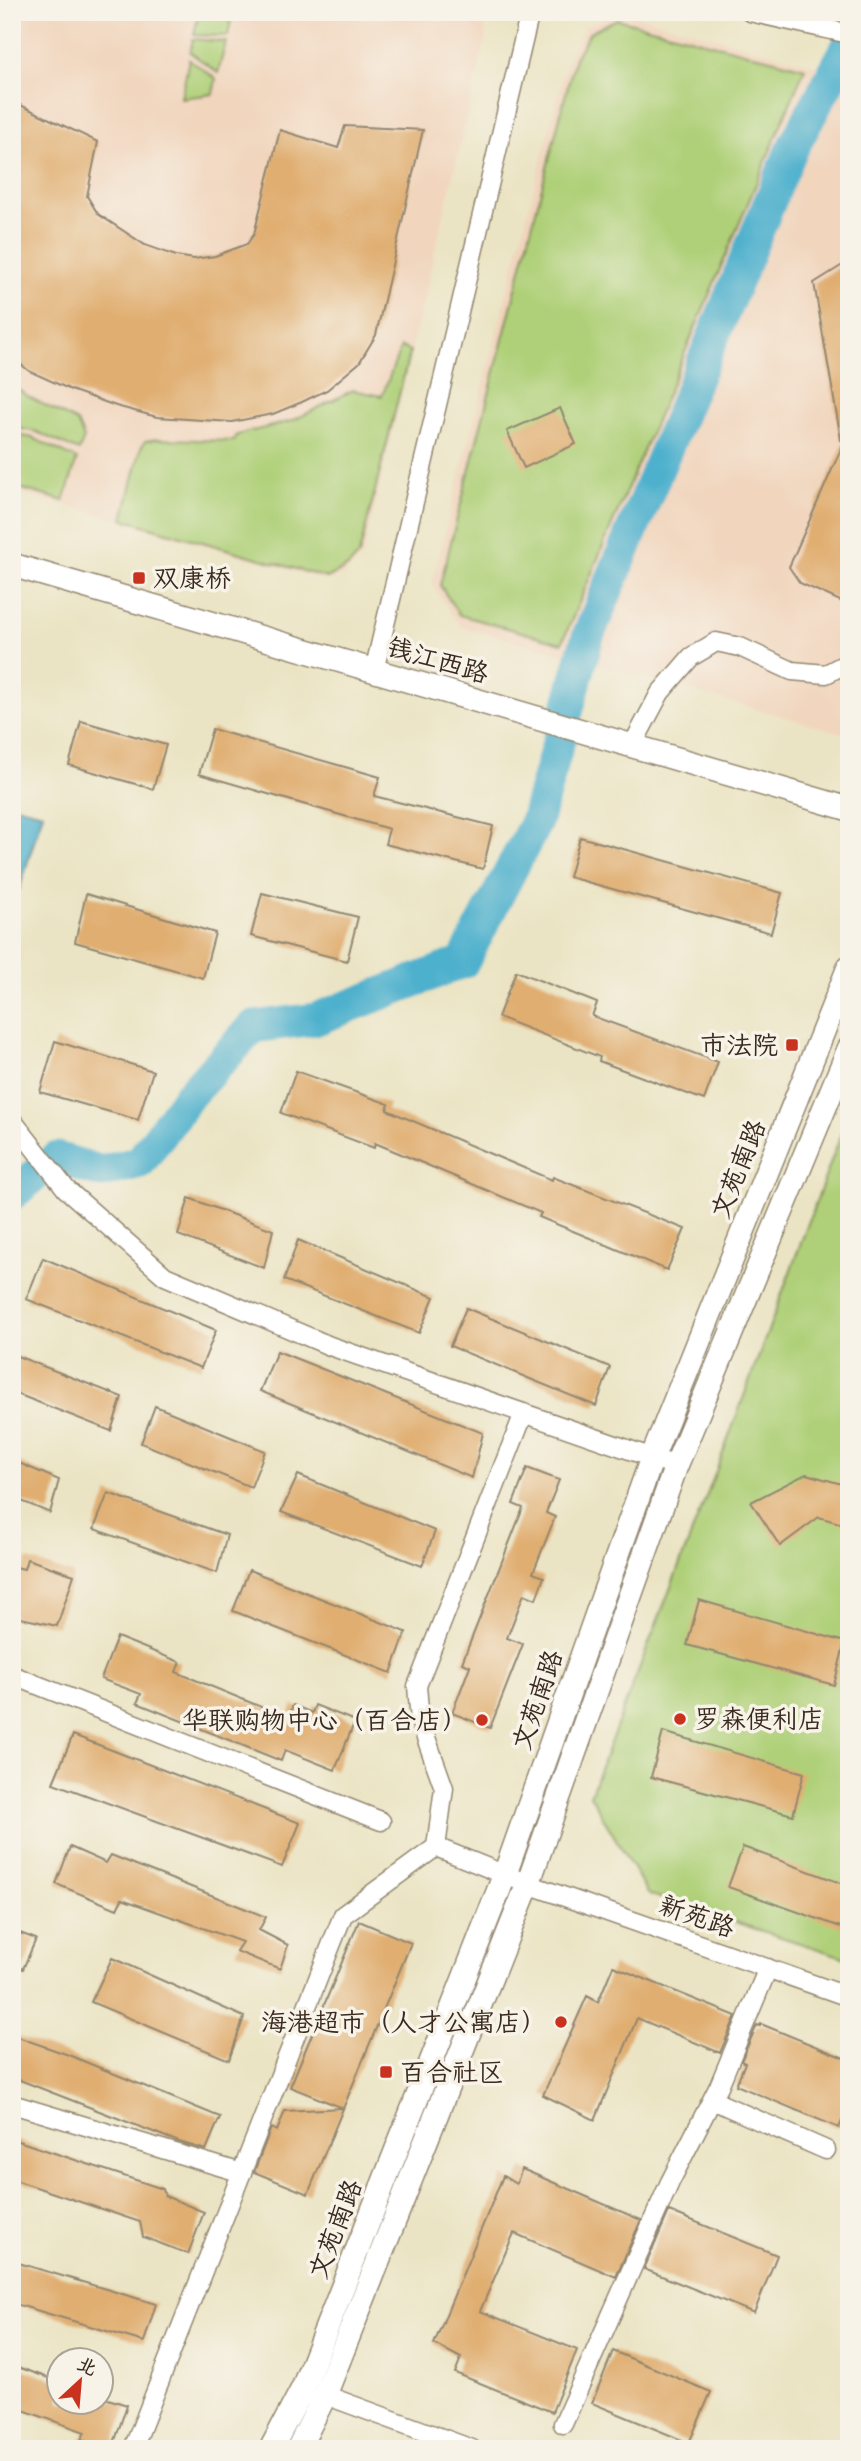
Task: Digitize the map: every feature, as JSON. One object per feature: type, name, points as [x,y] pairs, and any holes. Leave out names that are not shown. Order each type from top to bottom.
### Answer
[{"type":"main road","name":"钱江西路","points":[[12,565],[849,809]]},
{"type":"main road","name":"文苑南路","points":[[271,2449],[303,2388],[505,1874],[652,1458],[849,967]]},
{"type":"main road","name":"文苑南路","points":[[298,2449],[325,2395],[528,1884],[676,1466],[849,1049]]},
{"type":"street","points":[[374,671],[530,12]]},
{"type":"street","points":[[750,12],[849,34]]},
{"type":"street","points":[[632,746],[660,693],[691,657],[716,642],[740,647],[792,671],[826,674],[849,662]]},
{"type":"street","points":[[18,1127],[66,1189],[164,1276],[330,1346],[676,1466]]},
{"type":"street","points":[[133,2449],[343,1915],[436,1847],[444,1788],[420,1721],[417,1686],[524,1413]]},
{"type":"street","points":[[12,1675],[380,1821]]},
{"type":"street","name":"新苑路","points":[[436,1847],[528,1884],[849,1997]]},
{"type":"street","points":[[563,2424],[670,2182],[712,2100],[768,1968]]},
{"type":"street","points":[[712,2100],[826,2150]]},
{"type":"street","points":[[12,2104],[242,2173]]},
{"type":"street","points":[[325,2395],[472,2449]]},
{"type":"shaded area","points":[[12,12],[483,12],[486,37],[362,557],[342,576],[325,580],[12,490]]},
{"type":"shaded area","points":[[616,12],[849,75],[849,735],[460,626],[432,584],[567,60],[585,27]]},
{"type":"green space","points":[[199,12],[227,12],[232,15],[228,36],[194,35]]},
{"type":"green space","points":[[617,19],[805,68],[562,643],[459,615],[440,585],[575,58],[590,32]]},
{"type":"green space","points":[[193,39],[226,42],[218,73],[190,52]]},
{"type":"green space","points":[[189,59],[216,79],[213,94],[181,98]]},
{"type":"green space","points":[[401,347],[410,351],[359,555],[348,567],[327,578],[123,519],[145,441],[234,441],[237,435],[292,421],[353,390],[382,396]]},
{"type":"green space","points":[[12,385],[27,396],[77,422],[84,438],[79,451],[37,432],[12,427]]},
{"type":"green space","points":[[12,434],[33,438],[77,459],[64,501],[12,486]]},
{"type":"green space","points":[[849,1113],[849,1959],[648,1894],[590,1795],[718,1466]]},
{"type":"water","points":[[12,805],[43,813],[19,890],[12,887]]},
{"type":"building","points":[[12,101],[98,142],[87,196],[98,214],[145,245],[194,259],[215,256],[247,244],[254,234],[280,130],[338,148],[345,126],[423,130],[376,335],[359,363],[327,390],[302,402],[273,414],[232,422],[157,417],[71,390],[29,371],[12,357]]},
{"type":"building","points":[[849,261],[849,605],[800,583],[789,567],[845,440],[841,440],[814,283]]},
{"type":"building","points":[[560,408],[576,444],[524,468],[507,431]]},
{"type":"building","points":[[81,721],[166,745],[153,789],[69,765]]},
{"type":"building","points":[[212,729],[380,777],[374,796],[493,826],[483,869],[385,844],[389,829],[199,774]]},
{"type":"building","points":[[580,837],[782,893],[771,933],[569,877]]},
{"type":"building","points":[[262,893],[358,917],[347,961],[251,936]]},
{"type":"building","points":[[86,894],[215,933],[203,978],[75,942]]},
{"type":"building","points":[[516,971],[597,1003],[592,1016],[718,1062],[704,1100],[599,1061],[600,1057],[498,1017]]},
{"type":"building","points":[[55,1041],[153,1071],[138,1120],[40,1092]]},
{"type":"building","points":[[296,1071],[389,1104],[387,1110],[552,1180],[553,1177],[685,1229],[667,1270],[539,1217],[541,1213],[375,1143],[374,1148],[281,1113]]},
{"type":"building","points":[[189,1198],[273,1230],[264,1268],[178,1235]]},
{"type":"building","points":[[298,1240],[434,1297],[419,1333],[284,1280]]},
{"type":"building","points":[[43,1258],[216,1330],[201,1368],[26,1299]]},
{"type":"building","points":[[466,1308],[610,1367],[596,1406],[450,1346]]},
{"type":"building","points":[[277,1351],[483,1433],[472,1478],[260,1391]]},
{"type":"building","points":[[12,1354],[122,1397],[111,1431],[12,1392]]},
{"type":"building","points":[[155,1406],[265,1451],[251,1487],[141,1443]]},
{"type":"building","points":[[12,1460],[59,1480],[50,1513],[12,1497]]},
{"type":"building","points":[[527,1468],[559,1480],[546,1513],[555,1517],[533,1573],[544,1577],[536,1599],[524,1594],[507,1638],[523,1644],[490,1728],[452,1713],[470,1666],[462,1663],[523,1508],[513,1504]]},
{"type":"building","points":[[806,1474],[849,1486],[849,1526],[819,1517],[780,1546],[751,1502]]},
{"type":"building","points":[[298,1475],[435,1531],[422,1566],[281,1512]]},
{"type":"building","points":[[108,1493],[227,1535],[217,1573],[94,1529]]},
{"type":"building","points":[[27,1559],[74,1575],[57,1626],[12,1616],[12,1566],[24,1569]]},
{"type":"building","points":[[249,1570],[406,1632],[391,1673],[233,1611]]},
{"type":"building","points":[[699,1600],[845,1642],[834,1685],[687,1645]]},
{"type":"building","points":[[117,1637],[180,1662],[176,1672],[288,1718],[293,1705],[312,1713],[315,1705],[355,1721],[335,1770],[285,1750],[281,1761],[137,1703],[141,1694],[101,1679]]},
{"type":"building","points":[[663,1732],[804,1773],[793,1815],[651,1777]]},
{"type":"building","points":[[73,1735],[300,1823],[282,1867],[53,1783]]},
{"type":"building","points":[[70,1847],[106,1863],[111,1855],[266,1917],[259,1930],[288,1945],[280,1969],[236,1951],[242,1942],[122,1899],[117,1909],[56,1884]]},
{"type":"building","points":[[743,1847],[849,1886],[849,1930],[728,1887]]},
{"type":"building","points":[[359,1921],[411,1943],[308,2194],[254,2172],[271,2128],[277,2131],[285,2111],[343,2108],[290,2087]]},
{"type":"building","points":[[12,1930],[36,1939],[23,1969],[12,1964]]},
{"type":"building","points":[[112,1958],[244,2017],[229,2060],[91,2002]]},
{"type":"building","points":[[613,1966],[736,2016],[720,2053],[637,2018],[595,2120],[543,2095],[587,1996],[598,2002]]},
{"type":"building","points":[[761,2024],[849,2060],[849,2105],[839,2128],[736,2085],[745,2063],[741,2061],[757,2025]]},
{"type":"building","points":[[12,2035],[66,2054],[220,2117],[206,2150],[12,2077]]},
{"type":"building","points":[[12,2139],[163,2189],[165,2196],[204,2212],[188,2254],[143,2237],[140,2222],[12,2179]]},
{"type":"building","points":[[522,2169],[641,2220],[616,2277],[514,2233],[480,2311],[577,2350],[552,2412],[455,2373],[461,2358],[434,2344],[503,2176],[516,2184]]},
{"type":"building","points":[[669,2211],[777,2255],[754,2313],[644,2269]]},
{"type":"building","points":[[12,2261],[156,2304],[144,2342],[12,2303]]},
{"type":"building","points":[[613,2351],[711,2392],[689,2443],[592,2403]]},
{"type":"building","points":[[12,2365],[46,2377],[46,2416],[116,2416],[116,2401],[127,2405],[112,2449],[81,2440],[85,2432],[12,2406]]},
{"type":"waterway","points":[[12,1194],[57,1158],[102,1172],[140,1162],[190,1094],[253,1027],[316,1019],[463,962],[536,822],[588,636],[791,151],[849,44]]},
{"type":"place","name":"双康桥","points":[[139,578]]},
{"type":"place","name":"市法院","points":[[792,1045]]},
{"type":"place","name":"罗森便利店","points":[[680,1719]]},
{"type":"place","name":"华联购物中心（百合店）","points":[[482,1720]]},
{"type":"place","name":"海港超市（人才公寓店）","points":[[561,2022]]},
{"type":"place","name":"百合社区","points":[[386,2072]]}]
